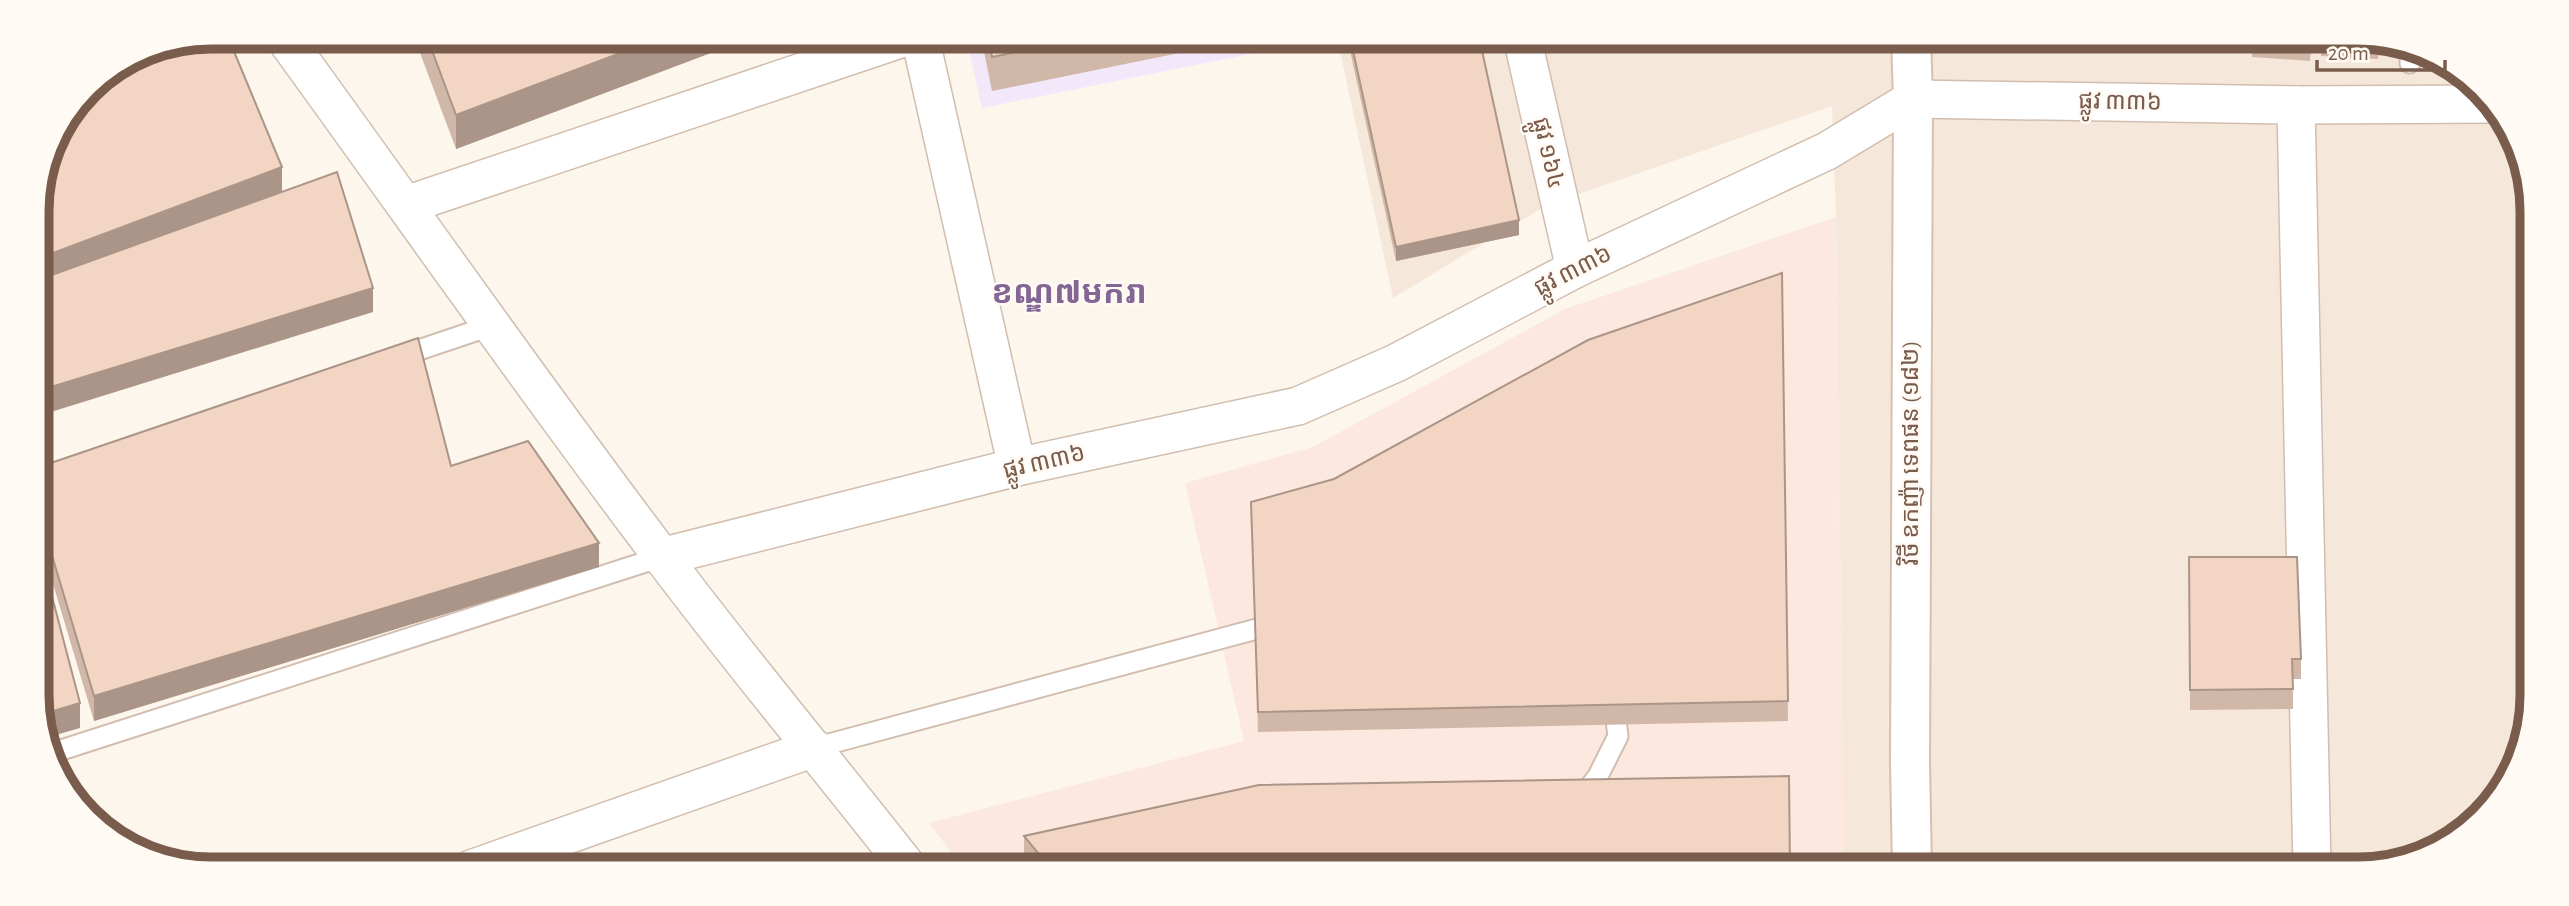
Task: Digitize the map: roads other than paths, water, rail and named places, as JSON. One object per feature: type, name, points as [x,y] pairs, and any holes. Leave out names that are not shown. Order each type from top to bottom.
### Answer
[{"type":"street","points":[[293,49],[490,326],[661,557],[900,857]]},
{"type":"street","points":[[406,205],[870,49]]},
{"type":"street","points":[[922,49],[1017,467]]},
{"type":"street","name":"ផ្លូវ ១៦៤","points":[[1525,49],[1575,269]]},
{"type":"street","name":"វិថី ឧកញ៉ា ទេពផន (១៨២)","points":[[1911,49],[1909,761],[1912,857]]},
{"type":"street","name":"ផ្លូវ ៣៣៦","points":[[661,557],[1017,467],[1298,406],[1396,363],[1575,269],[1827,151],[1913,99],[2296,105],[2480,104]]},
{"type":"street","points":[[2296,105],[2312,857]]},
{"type":"street","points":[[505,857],[814,748]]},
{"type":"lane","points":[[386,361],[490,326]]},
{"type":"lane","points":[[59,751],[661,557]]},
{"type":"lane","points":[[814,748],[1294,619]]},
{"type":"lane","points":[[1570,813],[1598,776],[1618,736],[1613,696],[1608,684]]},
{"type":"district","name":"ខណ្ឌ៧មករា","points":[[1069,293]]}]
